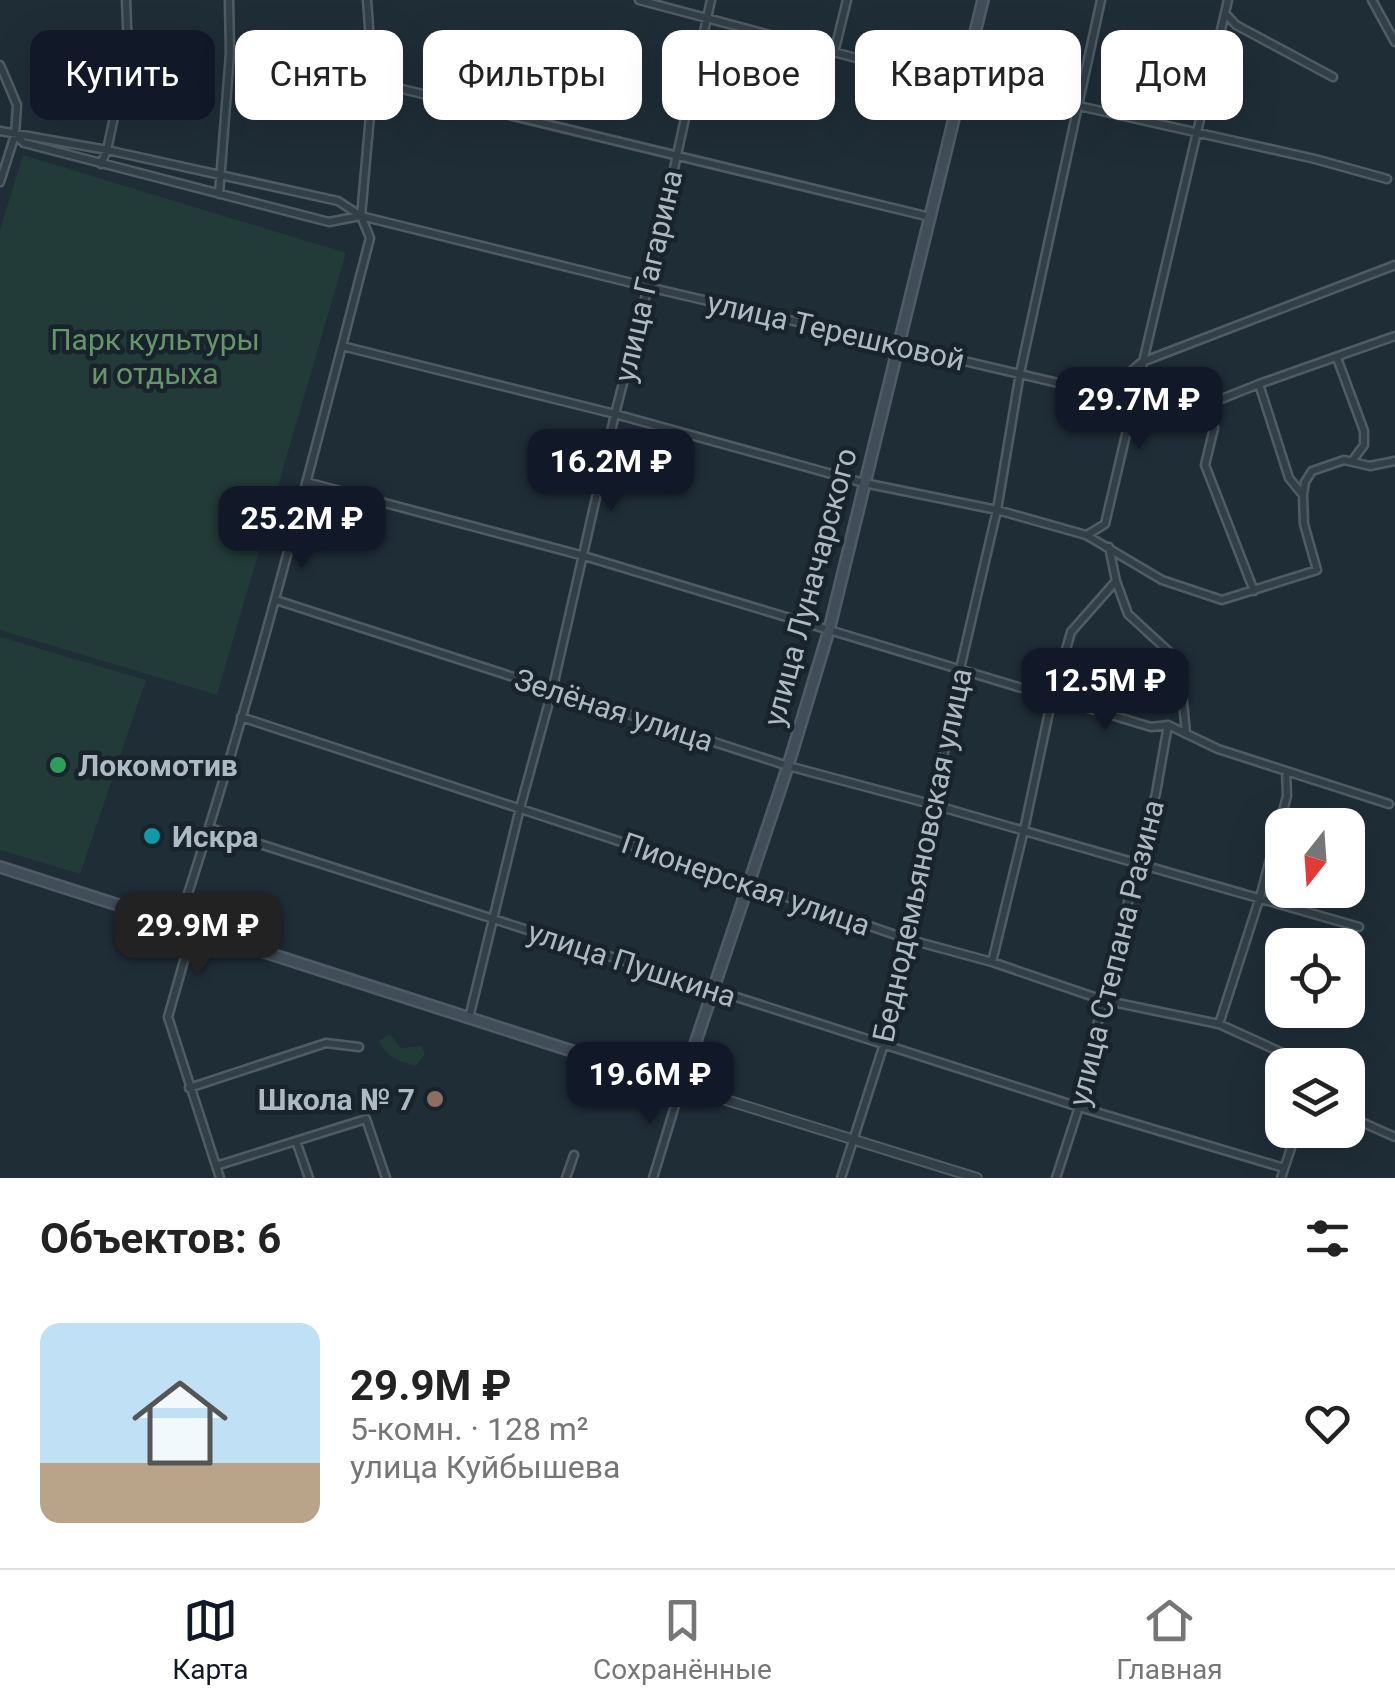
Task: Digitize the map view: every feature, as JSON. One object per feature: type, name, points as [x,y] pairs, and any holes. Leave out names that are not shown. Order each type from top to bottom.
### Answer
[{"type":"main road","name":"улица Луначарского","points":[[976,30],[983,0]]},
{"type":"main road","name":"улица Луначарского","points":[[681,1086],[830,630],[954,120]]},
{"type":"main road","points":[[0,867],[681,1086]]},
{"type":"street","points":[[102,164],[128,51],[126,0]]},
{"type":"street","points":[[218,194],[230,53],[229,0]]},
{"type":"street","points":[[367,0],[369,30]]},
{"type":"street","points":[[639,0],[752,30]]},
{"type":"street","name":"улица Гагарина","points":[[469,1018],[552,691],[711,0]]},
{"type":"street","points":[[835,48],[847,0]]},
{"type":"street","name":"Беднодемьяновская улица","points":[[1081,96],[1100,0]]},
{"type":"street","points":[[1086,535],[1105,524],[1228,0]]},
{"type":"street","points":[[1372,0],[1395,42]]},
{"type":"street","points":[[1224,12],[1236,25],[1334,77]]},
{"type":"street","points":[[0,65],[17,105],[15,135],[0,182]]},
{"type":"street","points":[[403,89],[930,217]]},
{"type":"street","points":[[1081,106],[1387,179]]},
{"type":"street","points":[[178,924],[276,600],[370,238],[361,216],[370,120]]},
{"type":"street","name":"Беднодемьяновская улица","points":[[842,1178],[884,1044],[996,510],[1020,372],[1076,120]]},
{"type":"street","name":"улица Терешковой","points":[[0,131],[338,200],[361,216],[1195,415]]},
{"type":"street","name":"улица Терешковой","points":[[15,135],[24,143],[329,222],[361,216]]},
{"type":"street","points":[[1093,392],[1124,377],[1142,362],[1395,265]]},
{"type":"street","points":[[1195,415],[1219,400],[1259,384],[1395,336]]},
{"type":"street","points":[[342,346],[615,414],[864,483],[996,510],[1086,535],[1162,580],[1222,600],[1318,570],[1304,524],[1302,494],[1312,471],[1344,460],[1370,466],[1395,462]]},
{"type":"street","points":[[1337,358],[1364,431],[1364,445],[1353,460]]},
{"type":"street","points":[[1259,384],[1289,478],[1302,494]]},
{"type":"street","points":[[1195,415],[1214,428],[1205,466],[1254,592]]},
{"type":"street","points":[[306,482],[584,556],[1150,727],[1168,725],[1218,748],[1389,804]]},
{"type":"street","points":[[1109,547],[1128,614],[1179,661],[1186,734]]},
{"type":"street","points":[[992,962],[1052,698],[1071,632],[1116,581]]},
{"type":"street","name":"Зелёная улица","points":[[276,600],[788,766],[1359,926]]},
{"type":"street","name":"Пионерская улица","points":[[241,717],[1103,1000],[1220,1024],[1272,1048]]},
{"type":"street","name":"улица Степана Разина","points":[[1056,1178],[1079,1107],[1156,793],[1168,725]]},
{"type":"street","points":[[1220,1024],[1287,796],[1286,770]]},
{"type":"street","name":"улица Пушкина","points":[[210,828],[1079,1107],[1284,1168]]},
{"type":"street","points":[[194,928],[168,1017],[220,1178]]},
{"type":"street","points":[[189,1088],[326,1043],[359,1046]]},
{"type":"street","points":[[681,1086],[977,1178]]},
{"type":"street","name":"улица Луначарского","points":[[653,1178],[681,1086]]},
{"type":"street","points":[[216,1166],[366,1120],[386,1178]]},
{"type":"street","points":[[1365,1124],[1395,1137]]},
{"type":"street","points":[[296,1141],[309,1178]]},
{"type":"street","points":[[1281,1178],[1291,1148]]},
{"type":"street","points":[[566,1178],[574,1155]]},
{"type":"green space","name":"Парк культуры и отдыха","points":[[23,155],[346,253],[217,695],[0,630],[0,230]]},
{"type":"green space","name":"Локомотив","points":[[0,637],[146,680],[80,874],[0,850]]},
{"type":"green space","points":[[390,1034],[401,1048],[422,1046],[425,1054],[416,1066],[385,1051],[379,1041]]},
{"type":"place","name":"Локомотив","points":[[58,765]]},
{"type":"place","name":"Искра","points":[[152,836]]},
{"type":"place","name":"Школа № 7","points":[[435,1099]]}]
